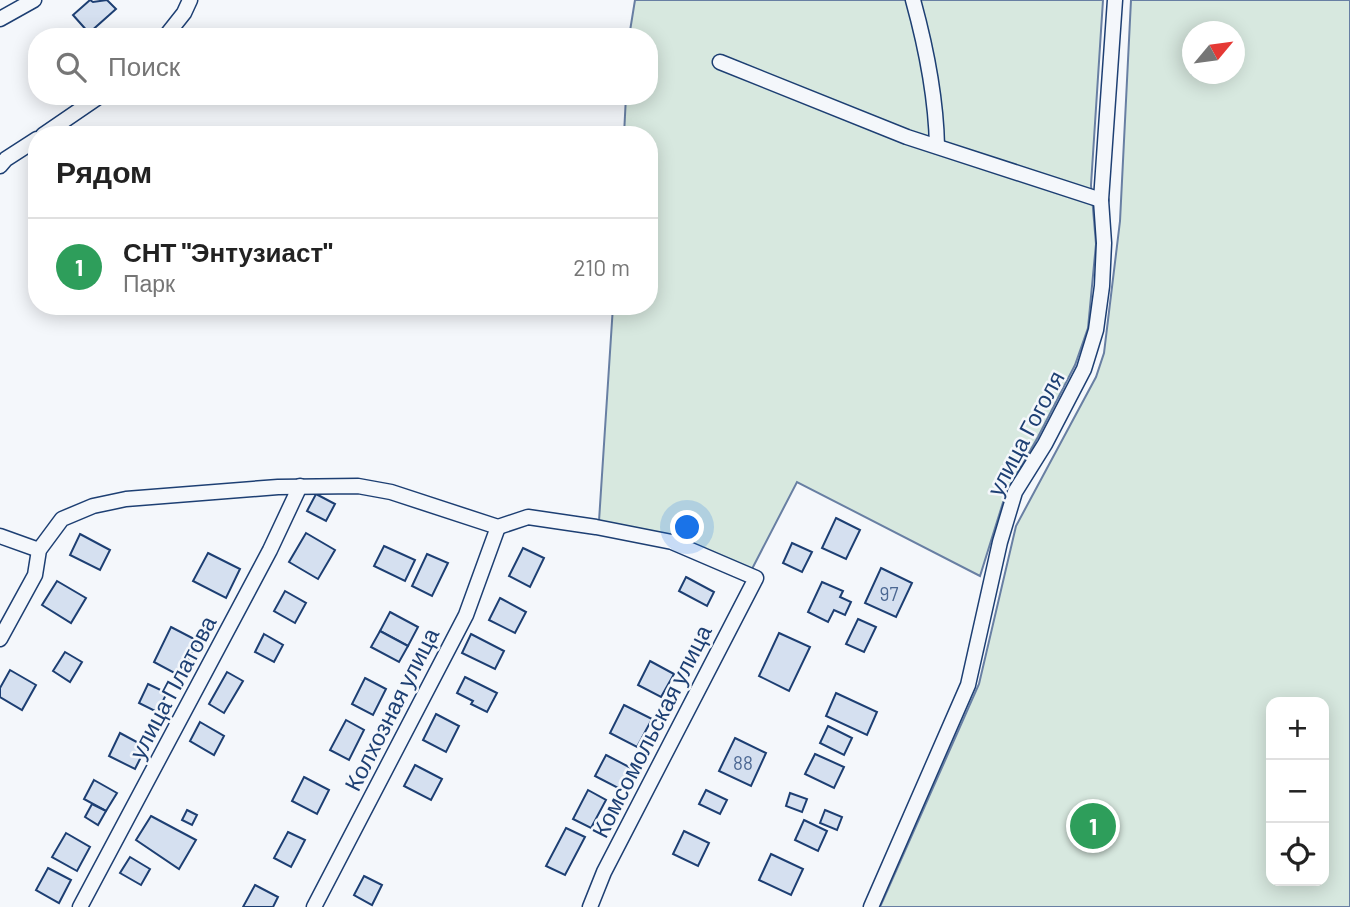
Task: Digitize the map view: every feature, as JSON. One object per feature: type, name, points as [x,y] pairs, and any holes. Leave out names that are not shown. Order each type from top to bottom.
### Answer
[{"type":"street","points":[[0,19],[34,0]]},
{"type":"street","points":[[171,28],[190,0]]},
{"type":"street","points":[[913,0],[923,37],[937,146]]},
{"type":"street","name":"улица Гоголя","points":[[871,907],[968,685],[1000,542],[1015,492],[1045,444],[1084,369],[1096,330],[1102,286],[1104,243],[1101,200],[1115,0]]},
{"type":"street","points":[[720,62],[907,137],[1101,200]]},
{"type":"street","points":[[56,126],[87,105]]},
{"type":"street","points":[[0,166],[28,145]]},
{"type":"street","points":[[0,639],[35,575],[39,550],[62,519],[93,506],[126,499],[300,486],[358,486],[391,492],[498,527]]},
{"type":"street","name":"улица Платова","points":[[80,907],[270,550],[300,486]]},
{"type":"street","name":"Комсомольская улица","points":[[498,527],[528,517],[672,542],[756,578],[604,872],[590,907]]},
{"type":"street","name":"Колхозная улица","points":[[314,907],[466,615],[498,527]]},
{"type":"street","points":[[0,536],[39,550]]},
{"type":"shaded area","points":[[635,0],[1103,0],[1091,185],[1096,244],[1088,328],[1075,365],[1006,493],[980,576],[797,482],[752,569],[669,536],[599,521],[612,315],[658,315],[658,126],[624,126],[626,105],[658,105],[658,28],[630,28]]},
{"type":"shaded area","points":[[1131,0],[1350,0],[1350,907],[880,907],[979,684],[1016,526],[1096,377],[1104,353],[1120,221]]},
{"type":"building","points":[[90,0],[107,0],[116,9],[95,28],[85,28],[73,15]]},
{"type":"building","points":[[316,494],[335,504],[326,521],[307,511]]},
{"type":"building","points":[[836,518],[860,530],[846,559],[822,548]]},
{"type":"building","points":[[306,533],[335,550],[318,579],[289,562]]},
{"type":"building","points":[[80,534],[110,550],[100,570],[70,555]]},
{"type":"building","points":[[792,543],[812,552],[802,572],[783,563]]},
{"type":"building","points":[[384,546],[415,560],[405,581],[374,566]]},
{"type":"building","points":[[523,548],[544,558],[530,587],[509,576]]},
{"type":"building","points":[[208,553],[240,569],[226,598],[193,581]]},
{"type":"building","points":[[427,554],[448,563],[432,596],[412,586]]},
{"type":"building","points":[[881,568],[912,583],[896,617],[865,603]]},
{"type":"building","points":[[686,577],[714,592],[707,606],[679,591]]},
{"type":"building","points":[[57,581],[86,598],[71,623],[42,605]]},
{"type":"building","points":[[822,582],[843,591],[840,597],[851,602],[845,615],[834,610],[828,622],[808,612]]},
{"type":"building","points":[[285,591],[306,603],[295,623],[274,611]]},
{"type":"building","points":[[500,598],[526,612],[515,633],[489,620]]},
{"type":"building","points":[[390,612],[418,627],[408,646],[380,631]]},
{"type":"building","points":[[858,619],[876,627],[864,652],[846,644]]},
{"type":"building","points":[[171,627],[198,641],[180,676],[154,662]]},
{"type":"building","points":[[380,631],[408,646],[399,662],[371,647]]},
{"type":"building","points":[[779,633],[810,647],[789,691],[759,676]]},
{"type":"building","points":[[264,634],[283,645],[274,662],[255,652]]},
{"type":"building","points":[[471,634],[504,651],[495,669],[462,653]]},
{"type":"building","points":[[65,652],[82,662],[70,682],[53,671]]},
{"type":"building","points":[[650,661],[674,674],[661,697],[638,685]]},
{"type":"building","points":[[10,670],[36,685],[22,710],[0,697],[0,688]]},
{"type":"building","points":[[227,672],[243,681],[224,713],[209,704]]},
{"type":"building","points":[[465,677],[497,693],[487,712],[457,693]]},
{"type":"building","points":[[365,678],[386,689],[373,715],[352,704]]},
{"type":"building","points":[[148,684],[167,693],[157,712],[139,703]]},
{"type":"building","points":[[836,693],[877,712],[867,735],[826,716]]},
{"type":"building","points":[[624,705],[652,719],[637,747],[610,733]]},
{"type":"building","points":[[436,714],[459,726],[446,752],[423,740]]},
{"type":"building","points":[[346,720],[364,730],[349,760],[330,750]]},
{"type":"building","points":[[200,722],[224,736],[214,755],[190,741]]},
{"type":"building","points":[[828,726],[852,738],[844,755],[820,743]]},
{"type":"building","points":[[120,733],[146,747],[135,769],[109,756]]},
{"type":"building","points":[[735,738],[766,753],[751,786],[719,771]]},
{"type":"building","points":[[815,754],[844,767],[834,788],[805,774]]},
{"type":"building","points":[[606,755],[631,768],[620,789],[595,776]]},
{"type":"building","points":[[415,765],[442,779],[431,800],[404,786]]},
{"type":"building","points":[[304,777],[329,790],[317,814],[292,801]]},
{"type":"building","points":[[94,780],[117,793],[106,811],[84,799]]},
{"type":"building","points":[[588,790],[606,800],[591,828],[573,819]]},
{"type":"building","points":[[706,790],[727,800],[720,814],[699,804]]},
{"type":"building","points":[[790,793],[807,799],[802,812],[786,806]]},
{"type":"building","points":[[92,804],[106,811],[98,825],[85,817]]},
{"type":"building","points":[[187,810],[197,815],[192,825],[182,820]]},
{"type":"building","points":[[825,810],[842,817],[837,830],[820,823]]},
{"type":"building","points":[[151,816],[196,840],[179,869],[136,840]]},
{"type":"building","points":[[804,820],[827,831],[818,851],[795,840]]},
{"type":"building","points":[[566,828],[585,837],[565,875],[546,866]]},
{"type":"building","points":[[684,831],[709,843],[698,866],[673,854]]},
{"type":"building","points":[[288,832],[305,840],[291,867],[274,858]]},
{"type":"building","points":[[66,833],[90,847],[77,871],[52,857]]},
{"type":"building","points":[[771,854],[803,869],[791,895],[759,880]]},
{"type":"building","points":[[130,857],[150,869],[141,885],[120,873]]},
{"type":"building","points":[[48,868],[71,880],[59,903],[36,890]]},
{"type":"building","points":[[364,876],[382,885],[372,905],[354,895]]},
{"type":"building","points":[[255,885],[278,897],[273,907],[243,907]]},
{"type":"place","name":"СНТ \"Энтузиаст\"","points":[[1093,826]]}]
